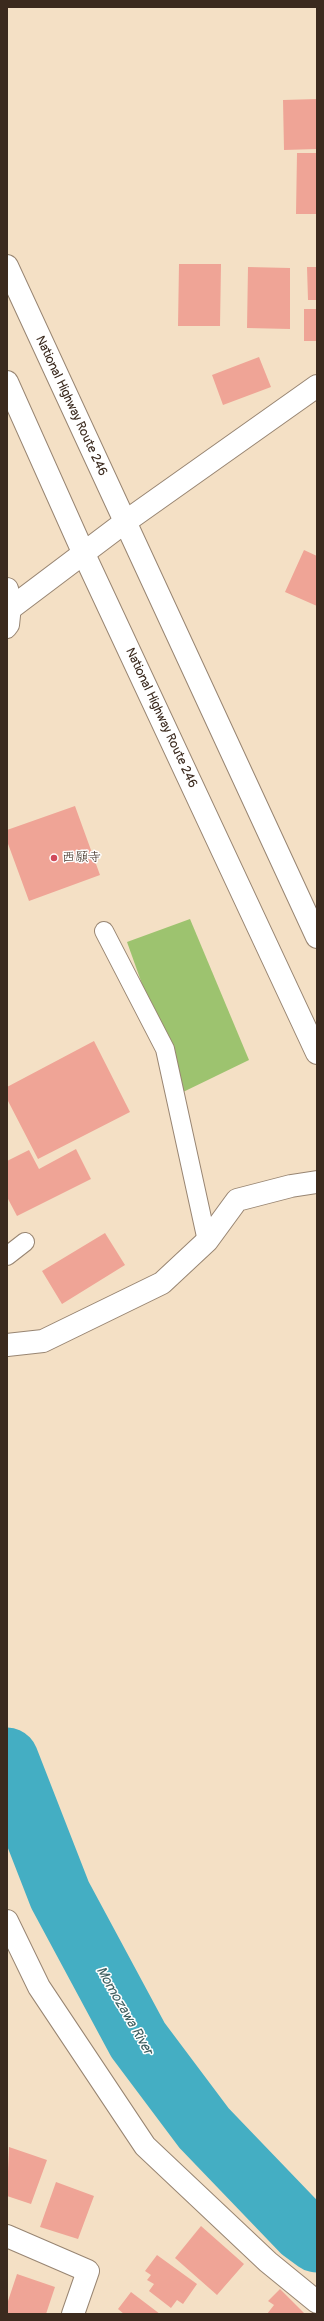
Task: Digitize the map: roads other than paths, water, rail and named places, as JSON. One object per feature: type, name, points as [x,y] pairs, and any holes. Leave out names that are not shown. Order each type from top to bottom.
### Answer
[{"type":"main road","name":"National Highway Route 246","points":[[7,266],[317,937]]},
{"type":"main road","name":"National Highway Route 246","points":[[7,382],[83,552],[317,1053]]},
{"type":"main road","points":[[9,602],[83,552],[317,386]]},
{"type":"main road","points":[[7,1345],[43,1341],[162,1283],[207,1241],[236,1200],[291,1186],[317,1182]]},
{"type":"main road","points":[[7,1921],[39,1987],[145,2146],[268,2262],[317,2302]]},
{"type":"main road","points":[[7,2236],[88,2271],[72,2314]]},
{"type":"lane","points":[[7,629],[10,625],[9,602]]},
{"type":"lane","points":[[104,931],[165,1049],[207,1241]]},
{"type":"lane","points":[[7,1256],[25,1242]]},
{"type":"waterway","name":"Momozawa River","points":[[7,1759],[60,1895],[138,2040],[204,2128],[302,2230],[317,2241]]},
{"type":"place","name":"西願寺","points":[[54,858]]}]
